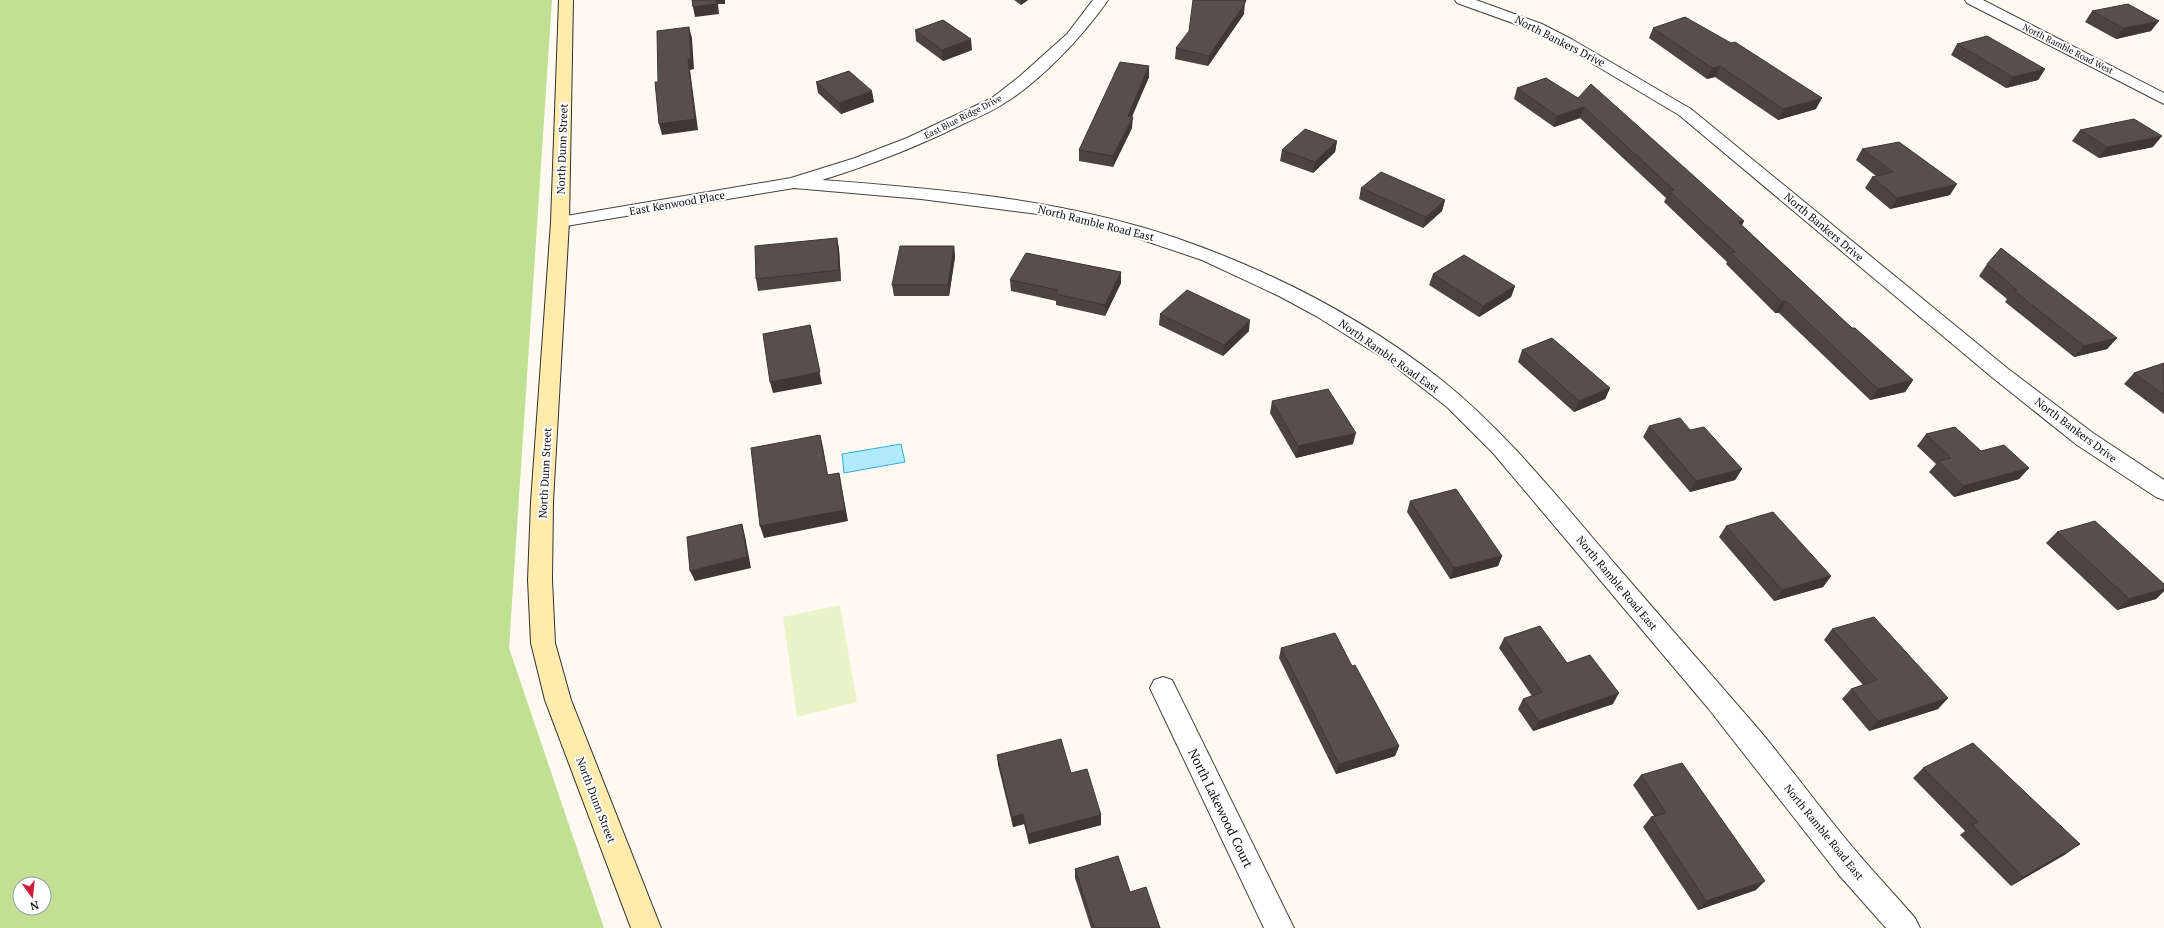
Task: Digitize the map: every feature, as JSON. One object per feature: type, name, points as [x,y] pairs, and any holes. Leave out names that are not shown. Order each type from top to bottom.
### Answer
[{"type":"street","name":"North Dunn Street","points":[[566,0],[560,222],[542,502],[540,580],[543,643],[558,700],[646,928]]},
{"type":"street","name":"East Blue Ridge Drive","points":[[794,183],[861,162],[906,145],[998,101],[1025,80],[1072,37],[1101,0]]},
{"type":"street","name":"North Bankers Drive","points":[[1462,0],[1537,27],[1568,43],[1685,112],[2000,373],[2086,439],[2164,491]]},
{"type":"street","name":"North Ramble Road West","points":[[1972,0],[2164,99]]},
{"type":"street","name":"East Kenwood Place","points":[[560,222],[794,183]]},
{"type":"street","name":"North Ramble Road East","points":[[794,183],[966,197],[1026,206],[1127,229],[1176,244],[1289,293],[1349,327],[1380,347],[1430,382],[1498,444],[1545,496],[1752,742],[1852,868],[1905,928]]},
{"type":"street","name":"North Lakewood Court","points":[[1163,688],[1279,928]]},
{"type":"green space","points":[[0,0],[552,0],[509,648],[604,928],[0,928]]},
{"type":"green space","points":[[840,605],[857,702],[797,717],[783,617]]},
{"type":"water","points":[[901,444],[905,462],[844,473],[842,454]]},
{"type":"building","points":[[692,0],[716,0],[717,4],[693,7]]},
{"type":"building","points":[[1193,0],[1246,0],[1209,56],[1176,48],[1189,31]]},
{"type":"building","points":[[2128,4],[2159,21],[2123,28],[2092,11]]},
{"type":"building","points":[[1685,17],[1731,43],[1735,42],[1822,98],[1783,109],[1720,66],[1712,68],[1653,28]]},
{"type":"building","points":[[943,20],[971,39],[942,50],[915,30]]},
{"type":"building","points":[[689,27],[691,59],[688,59],[695,119],[659,124],[655,82],[658,82],[657,31]]},
{"type":"building","points":[[1987,36],[2045,69],[2013,77],[1957,44]]},
{"type":"building","points":[[1120,62],[1149,66],[1128,116],[1133,117],[1113,156],[1079,150]]},
{"type":"building","points":[[849,71],[872,91],[839,103],[816,82]]},
{"type":"building","points":[[1546,78],[1578,98],[1591,84],[1744,221],[1738,222],[1852,328],[1855,328],[1913,380],[1878,389],[1786,301],[1782,302],[1731,253],[1735,252],[1669,191],[1674,190],[1584,107],[1557,116],[1517,88]]},
{"type":"building","points":[[2134,119],[2162,136],[2107,147],[2080,130]]},
{"type":"building","points":[[1305,129],[1337,141],[1315,162],[1282,150]]},
{"type":"building","points":[[1899,142],[1957,184],[1897,198],[1872,177],[1893,172],[1862,149]]},
{"type":"building","points":[[1381,172],[1445,200],[1426,217],[1361,188]]},
{"type":"building","points":[[837,238],[839,270],[756,279],[755,246]]},
{"type":"building","points":[[900,246],[954,246],[948,285],[892,285]]},
{"type":"building","points":[[2001,248],[2117,338],[2084,346],[2013,290],[2017,290],[1987,264]]},
{"type":"building","points":[[1026,253],[1121,272],[1105,305],[1056,294],[1058,290],[1010,280]]},
{"type":"building","points":[[1464,255],[1515,286],[1483,306],[1433,274]]},
{"type":"building","points":[[1187,290],[1250,320],[1224,345],[1160,314]]},
{"type":"building","points":[[810,325],[820,372],[770,382],[763,334]]},
{"type":"building","points":[[1552,338],[1610,388],[1579,401],[1522,350]]},
{"type":"building","points":[[2164,363],[2164,395],[2134,373]]},
{"type":"building","points":[[1328,389],[1356,433],[1298,446],[1272,401]]},
{"type":"building","points":[[1680,418],[1690,430],[1704,427],[1742,469],[1696,481],[1649,426]]},
{"type":"building","points":[[1955,427],[1981,451],[2004,445],[2029,468],[1963,486],[1938,461],[1951,458],[1926,434]]},
{"type":"building","points":[[820,435],[827,475],[839,473],[845,510],[760,526],[751,448]]},
{"type":"building","points":[[1456,489],[1502,556],[1454,568],[1410,501]]},
{"type":"building","points":[[1773,512],[1831,576],[1782,590],[1726,526]]},
{"type":"building","points":[[2095,521],[2164,584],[2164,589],[2129,599],[2057,532]]},
{"type":"building","points":[[742,524],[747,557],[690,571],[687,537]]},
{"type":"building","points":[[1874,617],[1948,698],[1878,721],[1851,689],[1877,680],[1832,629]]},
{"type":"building","points":[[1540,626],[1567,663],[1590,655],[1619,693],[1539,721],[1523,699],[1542,692],[1504,638]]},
{"type":"building","points":[[1335,633],[1352,666],[1355,665],[1399,746],[1339,764],[1281,648]]},
{"type":"building","points":[[1061,739],[1071,773],[1087,769],[1101,815],[1028,834],[1023,814],[1012,817],[997,755]]},
{"type":"building","points":[[1973,743],[2080,844],[2023,877],[1972,825],[1978,822],[1923,768]]},
{"type":"building","points":[[1682,763],[1765,881],[1706,901],[1651,817],[1666,813],[1641,775]]},
{"type":"building","points":[[1118,856],[1130,892],[1146,887],[1160,928],[1094,928],[1075,869]]}]
